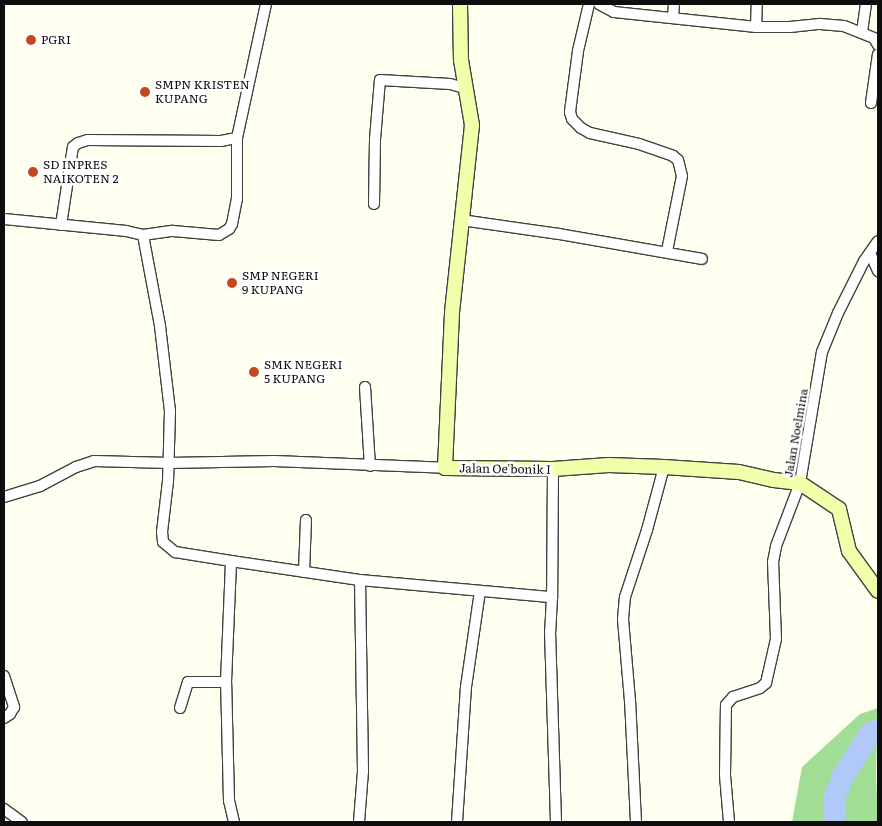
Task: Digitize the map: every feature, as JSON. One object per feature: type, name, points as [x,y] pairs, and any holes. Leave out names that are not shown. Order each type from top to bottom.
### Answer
[{"type":"street","points":[[4,218],[61,226],[118,230],[143,235],[173,231],[219,235],[229,229],[238,199],[237,138],[266,4]]},
{"type":"street","name":"Jalan Oe'bonik I","points":[[460,4],[461,60],[472,124],[452,313],[445,468],[553,470],[609,465],[664,467],[739,472],[774,480],[800,483],[839,509],[849,551],[878,591]]},
{"type":"street","points":[[588,4],[578,51],[570,112],[572,119],[581,128],[590,133],[639,144],[673,156],[678,160],[682,176],[667,251]]},
{"type":"street","points":[[599,4],[614,12],[756,26],[790,27],[820,24],[844,26],[874,38],[878,45]]},
{"type":"street","points":[[673,18],[674,4]]},
{"type":"street","points":[[756,26],[757,4]]},
{"type":"street","points":[[862,32],[866,4]]},
{"type":"street","points":[[871,103],[878,54]]},
{"type":"street","points":[[374,204],[375,139],[380,80],[450,84],[465,88]]},
{"type":"street","points":[[61,226],[73,147],[78,142],[88,140],[221,141],[237,138]]},
{"type":"street","points":[[461,220],[667,251],[702,259]]},
{"type":"street","points":[[143,235],[166,367],[170,411],[169,463],[162,532],[163,542],[175,552],[360,580],[552,597]]},
{"type":"street","name":"Jalan Noelmina","points":[[729,822],[725,775],[726,705],[732,698],[760,688],[766,682],[776,639],[773,562],[776,546],[800,483],[822,352],[838,313],[878,241]]},
{"type":"street","points":[[870,253],[878,271]]},
{"type":"street","points":[[364,387],[370,466]]},
{"type":"street","points":[[4,497],[40,486],[88,462],[274,461],[445,468]]},
{"type":"street","points":[[636,822],[630,701],[623,619],[625,597],[647,530],[664,467]]},
{"type":"street","points":[[553,470],[550,675],[556,822]]},
{"type":"street","points":[[304,572],[306,520]]},
{"type":"street","points":[[231,561],[226,682],[229,801],[234,822]]},
{"type":"street","points":[[359,822],[363,771],[360,580]]},
{"type":"street","points":[[457,822],[466,687],[480,592]]},
{"type":"street","points":[[4,676],[14,707],[12,712],[4,718]]},
{"type":"street","points":[[180,708],[188,682],[226,682]]},
{"type":"street","points":[[4,809],[22,822]]},
{"type":"green space","points":[[878,708],[876,774],[878,822],[792,822],[802,767],[860,714]]},
{"type":"waterway","points":[[834,822],[835,796],[843,776],[870,734],[878,730]]},
{"type":"place","name":"PGRI","points":[[31,40]]},
{"type":"place","name":"SMPN KRISTEN KUPANG","points":[[145,92]]},
{"type":"place","name":"SD INPRES NAIKOTEN 2","points":[[33,172]]},
{"type":"place","name":"SMP NEGERI 9 KUPANG","points":[[232,283]]},
{"type":"place","name":"SMK NEGERI 5 KUPANG","points":[[254,372]]}]
